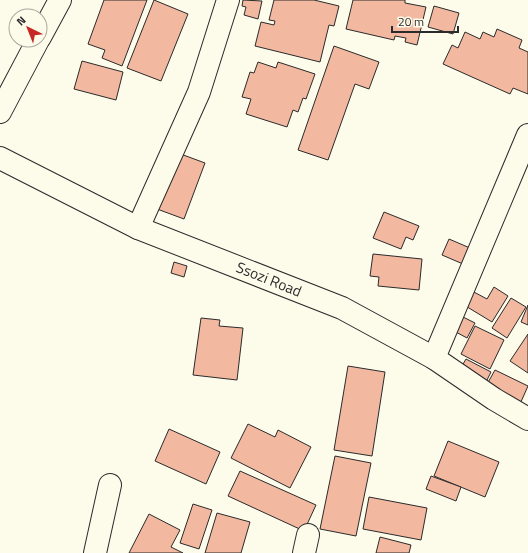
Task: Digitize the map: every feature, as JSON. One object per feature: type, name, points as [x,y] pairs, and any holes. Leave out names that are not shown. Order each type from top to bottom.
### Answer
[{"type":"street","points":[[48,22],[60,0]]},
{"type":"street","points":[[138,228],[199,92],[228,0]]},
{"type":"street","points":[[0,112],[34,48]]},
{"type":"street","points":[[434,358],[528,136]]},
{"type":"street","name":"Ssozi Road","points":[[0,158],[138,228],[342,308],[434,358],[494,399],[528,419]]},
{"type":"street","points":[[94,553],[110,485]]},
{"type":"building","points":[[104,0],[147,0],[122,66],[102,58],[105,50],[88,44]]},
{"type":"building","points":[[154,0],[188,14],[161,81],[127,68]]},
{"type":"building","points":[[243,0],[262,1],[258,19],[244,15],[246,7],[242,6]]},
{"type":"building","points":[[274,0],[314,0],[339,6],[334,26],[329,25],[320,62],[255,46],[261,22],[274,25],[275,21],[269,20]]},
{"type":"building","points":[[353,0],[405,0],[405,3],[426,7],[417,45],[405,42],[406,38],[395,36],[394,40],[346,29]]},
{"type":"building","points":[[434,6],[459,13],[453,34],[428,27]]},
{"type":"building","points":[[497,29],[522,40],[519,48],[528,52],[528,94],[513,88],[510,94],[443,64],[452,45],[458,48],[465,32],[480,39],[483,32],[494,37]]},
{"type":"building","points":[[334,46],[379,62],[369,89],[355,84],[328,160],[298,150]]},
{"type":"building","points":[[82,61],[123,72],[116,100],[74,89]]},
{"type":"building","points":[[258,62],[276,68],[278,62],[315,74],[306,99],[303,98],[298,112],[293,110],[287,127],[246,114],[251,99],[242,97],[250,72],[254,73]]},
{"type":"building","points":[[178,153],[205,163],[184,219],[157,209]]},
{"type":"building","points":[[384,212],[419,226],[413,240],[406,237],[401,249],[373,238]]},
{"type":"building","points":[[449,239],[470,248],[463,264],[442,255]]},
{"type":"building","points":[[373,254],[422,259],[419,290],[378,286],[379,277],[370,276]]},
{"type":"building","points":[[174,262],[187,266],[184,277],[171,273]]},
{"type":"building","points":[[494,287],[508,296],[492,322],[464,305],[472,291],[487,299]]},
{"type":"building","points":[[511,298],[526,307],[507,338],[492,328]]},
{"type":"building","points":[[528,305],[528,325],[521,322]]},
{"type":"building","points":[[461,316],[475,323],[467,338],[454,331]]},
{"type":"building","points":[[201,318],[220,320],[219,326],[243,328],[237,380],[193,375]]},
{"type":"building","points":[[475,326],[504,340],[490,369],[461,354]]},
{"type":"building","points":[[528,334],[528,373],[510,361]]},
{"type":"building","points":[[466,359],[491,372],[485,384],[459,371]]},
{"type":"building","points":[[348,366],[385,372],[372,456],[334,450]]},
{"type":"building","points":[[495,370],[528,386],[520,404],[486,386]]},
{"type":"building","points":[[248,424],[275,437],[278,430],[311,447],[290,488],[231,458]]},
{"type":"building","points":[[169,429],[220,452],[206,484],[155,461]]},
{"type":"building","points":[[448,441],[499,462],[485,497],[434,476]]},
{"type":"building","points":[[335,456],[371,463],[356,536],[320,529]]},
{"type":"building","points":[[240,471],[316,505],[304,531],[228,496]]},
{"type":"building","points":[[431,476],[461,487],[456,501],[426,489]]},
{"type":"building","points":[[369,497],[427,508],[421,540],[363,529]]},
{"type":"building","points":[[193,504],[212,510],[199,549],[180,543]]},
{"type":"building","points":[[217,513],[250,522],[241,553],[205,553]]},
{"type":"building","points":[[149,514],[180,530],[171,547],[183,553],[129,553]]},
{"type":"building","points":[[380,537],[411,545],[409,553],[376,553]]}]
